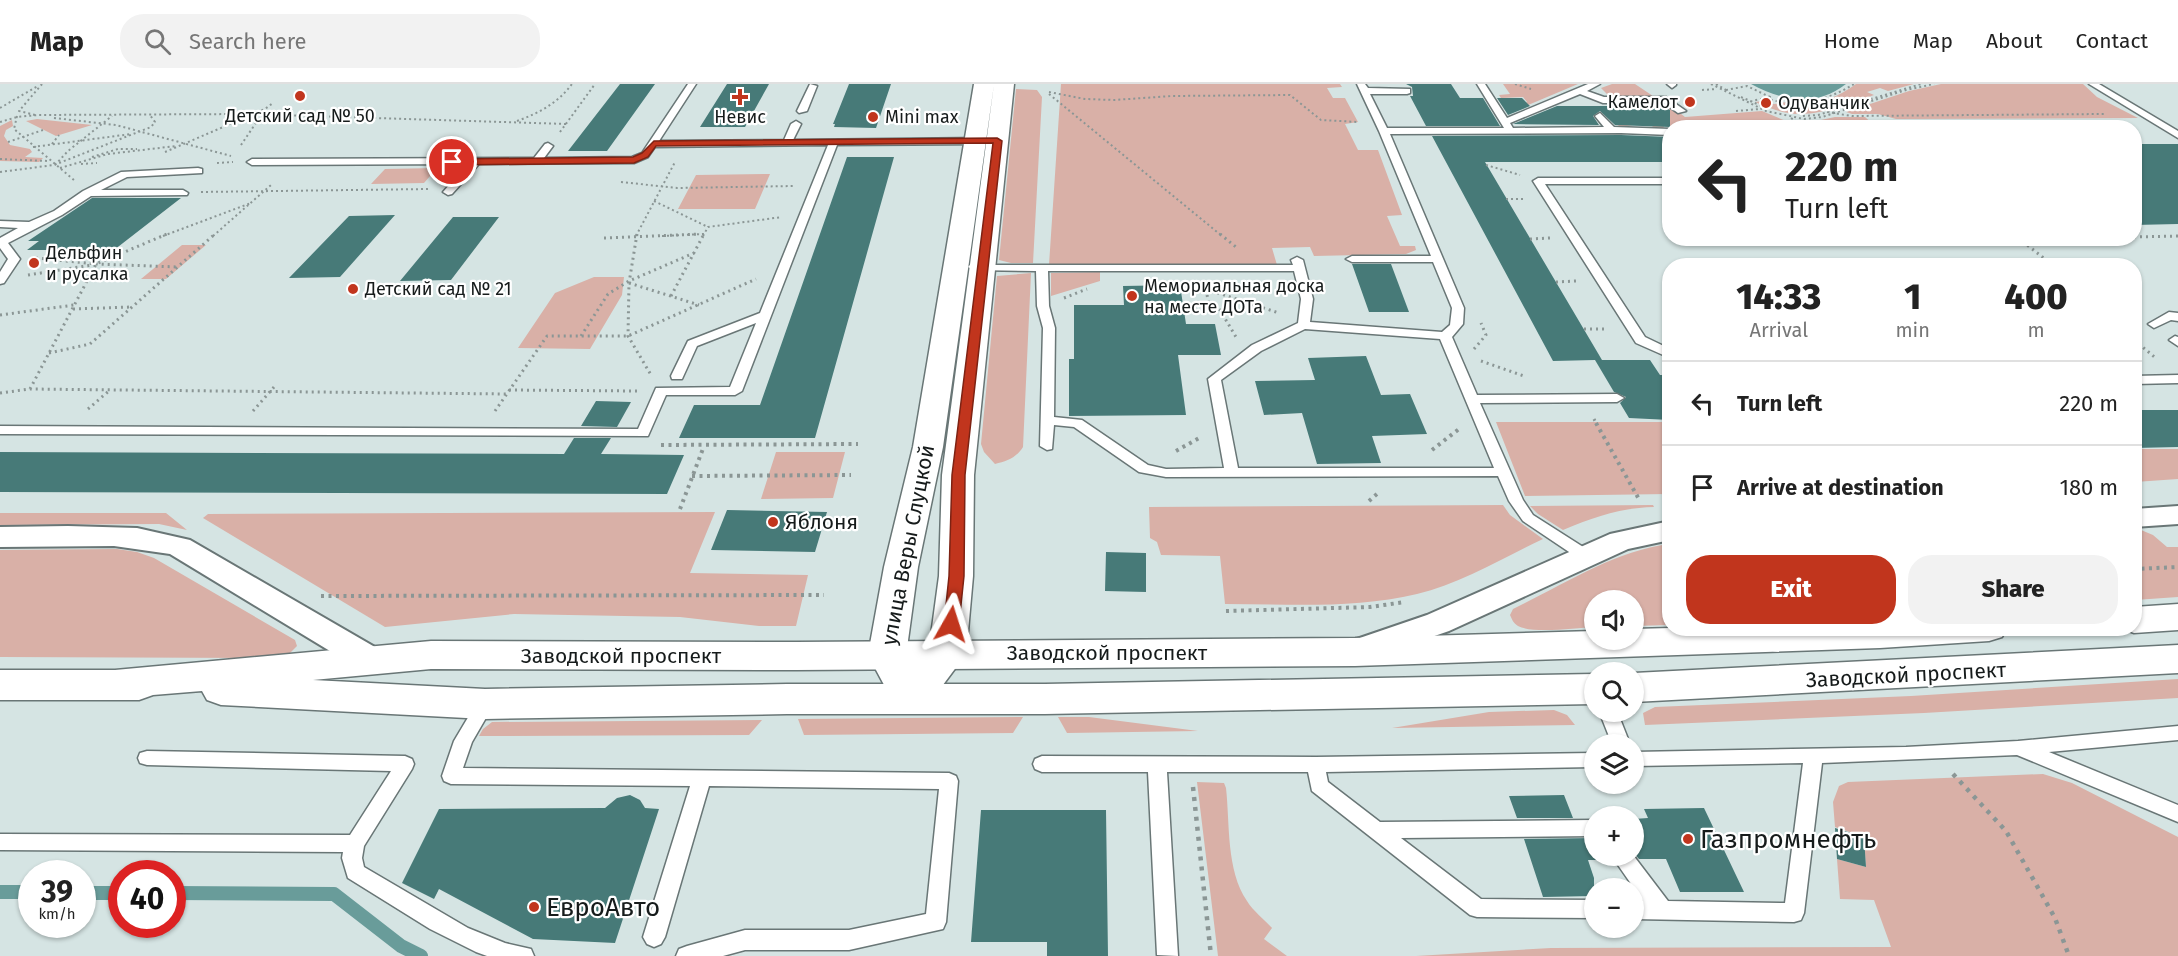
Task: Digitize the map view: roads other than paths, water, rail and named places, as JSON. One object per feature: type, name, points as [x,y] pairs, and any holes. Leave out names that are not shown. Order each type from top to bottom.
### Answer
[{"type":"main road","name":"улица Веры Слуцкой","points":[[947,654],[956,576],[958,475],[969,267],[986,141],[984,84]]},
{"type":"main road","name":"улица Веры Слуцкой","points":[[986,141],[1004,84]]},
{"type":"main road","name":"улица Веры Слуцкой","points":[[911,698],[887,655],[901,567],[969,267]]},
{"type":"main road","points":[[2142,619],[2178,617]]},
{"type":"main road","name":"Заводской проспект","points":[[118,684],[431,655],[1355,652],[1827,636]]},
{"type":"main road","points":[[911,698],[947,654]]},
{"type":"main road","name":"Заводской проспект","points":[[1644,687],[1946,673],[2178,659]]},
{"type":"main road","name":"Заводской проспект","points":[[0,685],[118,684],[485,704],[911,698],[1057,699],[1584,689]]},
{"type":"street","points":[[2142,517],[2178,515]]},
{"type":"street","points":[[1355,652],[1438,623],[1620,541],[1662,533]]},
{"type":"street","points":[[0,537],[136,538],[160,541],[180,547],[369,659]]},
{"type":"lane","points":[[252,162],[634,160],[645,155],[654,144],[692,84]]},
{"type":"lane","points":[[1481,84],[1507,126]]},
{"type":"lane","points":[[1507,126],[1596,84]]},
{"type":"lane","points":[[2093,84],[2178,135]]},
{"type":"lane","points":[[802,111],[813,86]]},
{"type":"lane","points":[[1232,473],[1214,379],[1246,356],[1285,331],[1304,325],[1445,336],[1456,327],[1460,316],[1438,259],[1363,88],[1407,91]]},
{"type":"lane","points":[[1580,91],[1603,100],[1666,100],[1681,111]]},
{"type":"lane","points":[[1600,116],[1611,130]]},
{"type":"lane","points":[[1440,120],[1446,130]]},
{"type":"lane","points":[[787,143],[796,124]]},
{"type":"lane","points":[[1382,127],[1446,130],[1507,126],[1662,132]]},
{"type":"lane","points":[[0,430],[643,433],[662,391],[735,391],[834,141]]},
{"type":"lane","points":[[654,144],[986,141]]},
{"type":"lane","points":[[536,162],[548,146]]},
{"type":"lane","points":[[450,191],[475,162]]},
{"type":"lane","points":[[1,280],[14,259],[1,243],[31,225],[58,213],[87,193],[125,174],[198,171]]},
{"type":"lane","points":[[1662,181],[1538,181],[1640,340],[1662,350]]},
{"type":"lane","points":[[87,193],[183,193]]},
{"type":"lane","points":[[0,224],[31,225]]},
{"type":"lane","points":[[1352,259],[1438,259]]},
{"type":"lane","points":[[969,267],[1262,268],[1298,264],[1306,299],[1304,325]]},
{"type":"lane","points":[[1042,267],[1043,306],[1049,328],[1047,447]]},
{"type":"lane","points":[[677,376],[692,344],[765,315]]},
{"type":"lane","points":[[2154,324],[2169,316],[2178,317]]},
{"type":"lane","points":[[1445,336],[1516,501],[1528,518],[1586,556]]},
{"type":"lane","points":[[2142,380],[2178,379]]},
{"type":"lane","points":[[1473,399],[1617,398]]},
{"type":"lane","points":[[1048,421],[1077,423],[1144,469],[1166,473],[1504,472]]},
{"type":"lane","points":[[485,704],[464,741],[451,776],[949,781],[936,922],[849,940],[746,940],[687,956]]},
{"type":"lane","points":[[1644,759],[1813,757],[1935,752],[2018,748],[2178,734]]},
{"type":"lane","points":[[2018,748],[2178,814]]},
{"type":"lane","points":[[1644,910],[1794,913],[1813,757]]},
{"type":"lane","points":[[147,758],[405,764],[355,844],[352,858],[355,872],[469,939],[523,956]]},
{"type":"lane","points":[[1042,764],[1316,765],[1584,760]]},
{"type":"lane","points":[[1157,764],[1168,955]]},
{"type":"lane","points":[[1316,765],[1319,786],[1477,908],[1584,909]]},
{"type":"lane","points":[[654,937],[702,779]]},
{"type":"lane","points":[[1377,830],[1584,828]]},
{"type":"lane","points":[[0,842],[355,844]]},
{"type":"lane","points":[[1629,866],[1662,910]]},
{"type":"water","points":[[1751,84],[1846,84],[1823,97],[1799,99],[1775,95]]},
{"type":"waterway","points":[[0,892],[18,892]]},
{"type":"waterway","points":[[96,893],[108,893]]},
{"type":"waterway","points":[[186,893],[334,894],[401,946],[421,956]]},
{"type":"place","name":"Детский сад № 50","points":[[300,96]]},
{"type":"place","name":"Невис","points":[[740,97]]},
{"type":"place","name":"Камелот","points":[[1690,102]]},
{"type":"place","name":"Одуванчик","points":[[1766,103]]},
{"type":"place","name":"Mini max","points":[[873,117]]},
{"type":"place","name":"Дельфин и русалка","points":[[34,263]]},
{"type":"place","name":"Детский сад № 21","points":[[353,289]]},
{"type":"place","name":"Мемориальная доска на месте ДОТа","points":[[1132,296]]},
{"type":"place","name":"Яблоня","points":[[773,522]]},
{"type":"place","name":"Газпромнефть","points":[[1688,839]]},
{"type":"place","name":"ЕвроАвто","points":[[534,907]]}]
